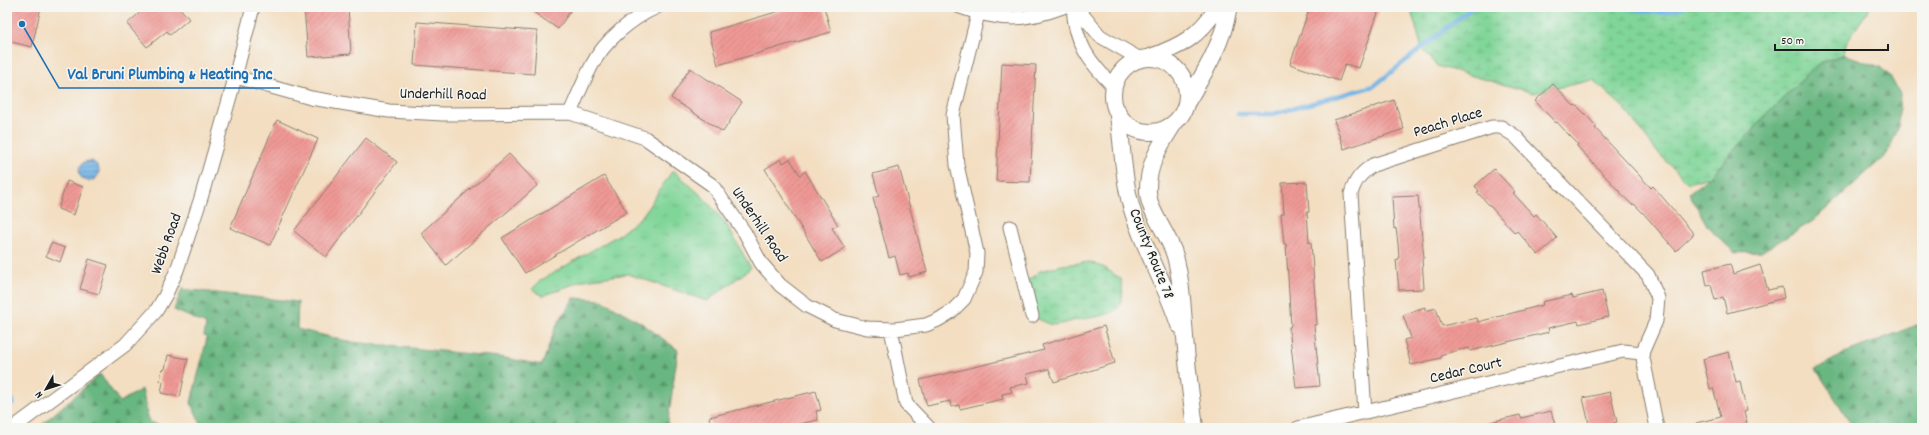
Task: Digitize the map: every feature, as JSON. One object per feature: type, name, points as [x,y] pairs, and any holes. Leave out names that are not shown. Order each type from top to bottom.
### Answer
[{"type":"street","name":"Webb Road","points":[[13,428],[125,345],[156,311],[177,270],[186,245],[236,77],[253,7]]},
{"type":"street","points":[[570,113],[592,64],[611,39],[634,20],[657,7]]},
{"type":"street","points":[[960,7],[978,14],[998,18],[1040,16],[1063,7]]},
{"type":"street","points":[[1074,7],[1100,36],[1144,58],[1159,59],[1170,63],[1178,70],[1186,85],[1187,102]]},
{"type":"street","points":[[1074,7],[1076,32],[1082,46],[1099,72],[1114,87]]},
{"type":"street","points":[[1218,7],[1203,28],[1194,36],[1173,48],[1144,58],[1123,70],[1117,78],[1114,87],[1116,110],[1123,120],[1132,127],[1143,131],[1155,132],[1166,128],[1175,122],[1182,113],[1212,61],[1226,25],[1229,7]]},
{"type":"street","name":"Underhill Road","points":[[236,77],[311,98],[389,111],[443,114],[570,113],[645,138],[712,186],[745,233],[761,263],[780,285],[807,306],[835,320],[866,328],[891,329],[926,325],[951,312],[964,299],[972,285],[976,272],[977,254],[956,165],[953,115],[978,14]]},
{"type":"street","name":"County Route 78","points":[[1116,110],[1121,133],[1126,186],[1131,207],[1173,307],[1186,349]]},
{"type":"street","name":"County Route 78","points":[[1175,122],[1153,160],[1149,177],[1148,193],[1150,204],[1169,238],[1175,256],[1181,286],[1186,349],[1195,428]]},
{"type":"street","name":"Peach Place","points":[[1365,413],[1351,194],[1354,182],[1373,165],[1492,127],[1501,128],[1515,136],[1648,275],[1658,298],[1656,321],[1642,353]]},
{"type":"street","points":[[1010,227],[1032,316]]},
{"type":"street","points":[[891,329],[906,404],[929,428]]},
{"type":"street","name":"Cedar Court","points":[[1298,428],[1623,352],[1642,353]]},
{"type":"street","points":[[1642,353],[1656,428]]},
{"type":"green space","points":[[1412,7],[1870,7],[1846,44],[1844,54],[1818,64],[1770,111],[1709,177],[1688,183],[1657,152],[1624,108],[1593,80],[1534,93],[1437,66],[1422,48],[1412,14]]},
{"type":"green space","points":[[1844,54],[1880,67],[1890,76],[1900,94],[1898,129],[1887,154],[1813,221],[1761,252],[1735,253],[1708,227],[1689,193],[1709,177],[1770,111],[1818,64]]},
{"type":"green space","points":[[673,170],[703,197],[725,222],[751,268],[707,301],[628,274],[584,280],[543,296],[532,289],[540,281],[620,234],[643,215]]},
{"type":"green space","points":[[1090,262],[1105,268],[1121,279],[1122,292],[1121,301],[1118,308],[1106,315],[1056,325],[1047,323],[1028,314],[1027,281],[1040,271],[1062,265]]},
{"type":"green space","points":[[182,289],[298,302],[297,329],[352,342],[499,357],[542,365],[556,326],[574,298],[602,300],[643,324],[678,350],[667,428],[186,428],[201,424],[191,403],[207,338],[204,336],[206,324],[174,310]]},
{"type":"green space","points":[[1922,323],[1922,428],[1854,428],[1816,369],[1845,353]]},
{"type":"green space","points":[[100,374],[120,402],[142,389],[149,422],[170,428],[38,428]]},
{"type":"water","points":[[89,161],[96,164],[99,171],[96,178],[89,181],[82,178],[79,171],[82,164]]},
{"type":"building","points":[[7,7],[41,7],[32,47],[7,41]]},
{"type":"building","points":[[146,7],[150,12],[156,7],[179,7],[189,19],[170,35],[167,31],[147,47],[127,24]]},
{"type":"building","points":[[304,7],[348,7],[351,54],[308,57]]},
{"type":"building","points":[[526,7],[573,7],[558,29]]},
{"type":"building","points":[[793,7],[824,7],[831,32],[718,65],[709,32]]},
{"type":"building","points":[[1310,7],[1380,7],[1359,68],[1345,64],[1339,81],[1290,64]]},
{"type":"building","points":[[417,22],[537,31],[534,74],[414,65]]},
{"type":"building","points":[[1002,63],[1036,65],[1030,182],[996,181]]},
{"type":"building","points":[[690,68],[742,102],[723,132],[671,98]]},
{"type":"building","points":[[1553,84],[1574,106],[1576,105],[1587,116],[1597,127],[1595,128],[1651,188],[1653,186],[1694,234],[1676,251],[1645,215],[1634,204],[1632,205],[1577,146],[1578,144],[1535,101]]},
{"type":"building","points":[[1394,100],[1404,129],[1344,149],[1334,120]]},
{"type":"building","points":[[277,120],[318,139],[270,245],[230,228]]},
{"type":"building","points":[[366,138],[397,162],[326,257],[294,231]]},
{"type":"building","points":[[509,154],[538,185],[446,265],[421,233]]},
{"type":"building","points":[[781,159],[783,163],[790,159],[800,175],[805,171],[838,225],[832,228],[845,248],[822,262],[765,169]]},
{"type":"building","points":[[899,167],[927,272],[909,277],[908,273],[900,275],[895,256],[889,258],[873,198],[879,196],[873,174]]},
{"type":"building","points":[[1494,169],[1534,216],[1536,214],[1557,238],[1538,255],[1517,231],[1515,233],[1477,192],[1479,191],[1475,186]]},
{"type":"building","points":[[604,176],[627,212],[525,273],[502,238]]},
{"type":"building","points":[[67,181],[83,187],[74,215],[58,209]]},
{"type":"building","points":[[1307,182],[1309,243],[1311,242],[1317,324],[1314,325],[1320,386],[1296,388],[1289,327],[1291,326],[1286,244],[1284,244],[1281,214],[1284,214],[1282,183]]},
{"type":"building","points":[[1418,196],[1424,258],[1422,258],[1424,289],[1399,290],[1396,260],[1399,259],[1398,244],[1396,228],[1394,229],[1392,197]]},
{"type":"building","points":[[51,243],[65,248],[60,262],[46,256]]},
{"type":"building","points":[[89,259],[108,265],[99,294],[80,289]]},
{"type":"building","points":[[1730,264],[1733,274],[1760,265],[1768,290],[1782,287],[1784,298],[1727,313],[1723,297],[1715,300],[1711,285],[1707,286],[1704,270]]},
{"type":"building","points":[[1602,291],[1608,317],[1579,324],[1578,321],[1548,328],[1549,332],[1470,351],[1469,348],[1455,351],[1440,355],[1441,358],[1411,365],[1404,340],[1411,338],[1403,315],[1425,307],[1425,311],[1436,308],[1442,326],[1477,318],[1478,322],[1543,305],[1542,302],[1572,295],[1573,298]]},
{"type":"building","points":[[1104,326],[1115,363],[1054,382],[1049,369],[1027,374],[1029,383],[1010,387],[1012,392],[1002,394],[1003,399],[960,409],[959,405],[951,407],[950,401],[927,406],[920,380],[1044,350],[1042,345]]},
{"type":"building","points":[[1729,352],[1736,382],[1740,381],[1747,411],[1744,412],[1748,428],[1697,428],[1696,423],[1721,417],[1713,388],[1710,389],[1703,359]]},
{"type":"building","points":[[168,355],[188,359],[180,397],[161,393],[163,382],[160,381],[162,370],[165,369]]},
{"type":"building","points":[[816,391],[821,410],[816,411],[818,420],[799,424],[800,428],[712,428],[709,417]]},
{"type":"building","points":[[1610,392],[1617,422],[1613,423],[1614,428],[1590,428],[1583,398]]},
{"type":"building","points":[[1551,411],[1556,428],[1486,428],[1486,423],[1520,415],[1521,418]]},
{"type":"waterway","points":[[1238,114],[1273,114],[1374,86],[1473,7]]},
{"type":"waterway","points":[[1620,7],[1661,13],[1683,7]]},
{"type":"waterway","points":[[7,393],[13,403]]},
{"type":"place","name":"Val Bruni Plumbing & Heating Inc","points":[[22,24]]}]
